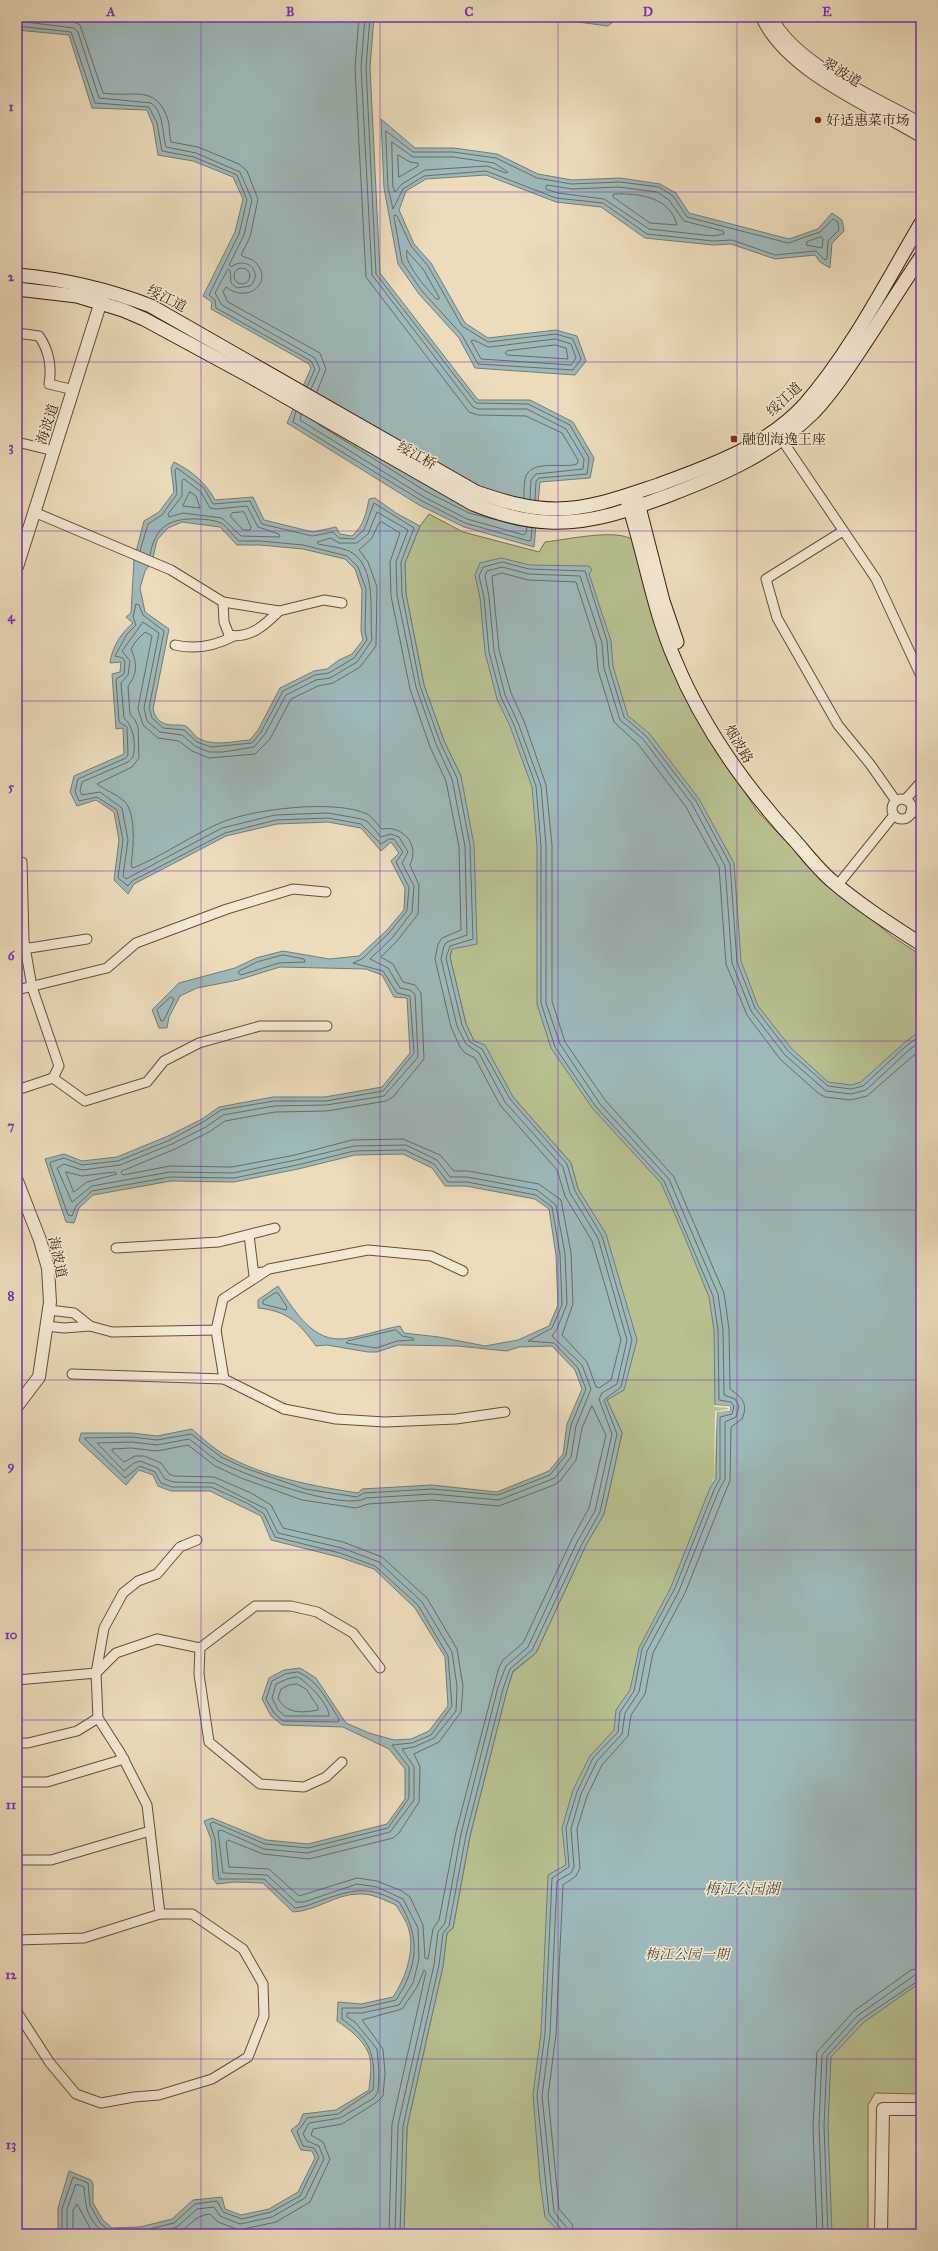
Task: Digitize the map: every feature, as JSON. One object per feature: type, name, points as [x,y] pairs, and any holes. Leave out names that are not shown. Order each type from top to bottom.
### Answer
[{"type":"main road","name":"绥江道","points":[[544,508],[586,506],[631,494],[722,460],[748,448],[788,420],[804,405],[823,382],[921,223]]},
{"type":"main road","name":"绥江道","points":[[543,521],[576,521],[635,509],[731,470],[782,440],[813,412],[835,388],[921,256]]},
{"type":"main road","name":"绥江道","points":[[17,275],[73,282],[105,290],[151,306],[290,384]]},
{"type":"main road","points":[[17,289],[58,293],[101,303]]},
{"type":"main road","name":"绥江桥","points":[[101,303],[144,319],[473,504],[507,516],[543,521]]},
{"type":"main road","name":"绥江桥","points":[[290,384],[476,492],[504,502],[544,508]]},
{"type":"main road","name":"烟波路","points":[[631,494],[682,658],[690,677],[722,738],[758,791],[841,881],[901,927],[921,939]]},
{"type":"main road","name":"烟波路","points":[[635,509],[657,613],[675,661],[699,709],[740,777],[765,808],[830,880],[871,913],[921,944]]},
{"type":"street","name":"翠波道","points":[[762,17],[777,42],[796,60],[828,82],[921,136]]},
{"type":"street","name":"翠波道","points":[[771,17],[791,45],[811,61],[921,124]]},
{"type":"street","name":"海波道","points":[[17,567],[105,290]]},
{"type":"street","points":[[17,333],[39,336],[45,344],[51,372],[49,384],[74,390]]},
{"type":"street","points":[[782,440],[876,579],[921,676]]},
{"type":"street","points":[[17,442],[54,451]]},
{"type":"street","points":[[34,512],[161,566],[223,602],[279,611],[324,600],[342,603]]},
{"type":"street","points":[[843,531],[766,579],[777,618],[838,725],[901,801],[910,805],[911,811]]},
{"type":"street","points":[[223,602],[224,622],[229,635],[234,636],[242,637],[260,628],[279,611]]},
{"type":"street","points":[[175,645],[186,647],[217,645],[234,636]]},
{"type":"street","points":[[911,811],[905,818],[898,818],[894,815],[892,806],[901,801],[921,782]]},
{"type":"street","points":[[911,811],[921,814]]},
{"type":"street","points":[[841,881],[894,815]]},
{"type":"street","points":[[17,1090],[53,1078],[59,1066],[21,950],[22,862]]},
{"type":"street","points":[[17,990],[107,968],[136,943],[227,909],[293,889],[326,892]]},
{"type":"street","points":[[21,950],[87,939]]},
{"type":"street","points":[[53,1078],[84,1101],[147,1082],[164,1061],[200,1043],[260,1026],[327,1026]]},
{"type":"street","name":"海波道","points":[[17,1181],[40,1240],[48,1268],[49,1310],[39,1377],[17,1406]]},
{"type":"street","points":[[116,1248],[219,1242],[275,1228]]},
{"type":"street","points":[[249,1235],[254,1276],[269,1269],[368,1250],[431,1256],[463,1271]]},
{"type":"street","points":[[224,1379],[216,1330],[223,1299],[269,1269]]},
{"type":"street","points":[[49,1310],[74,1314],[90,1326],[112,1332],[216,1330]]},
{"type":"street","points":[[47,1326],[82,1328],[90,1326]]},
{"type":"street","points":[[72,1374],[224,1379],[284,1409],[336,1419],[384,1422],[456,1419],[504,1412]]},
{"type":"street","points":[[160,1914],[147,1805],[124,1759],[98,1718],[96,1673],[104,1628],[123,1593],[138,1581],[157,1574],[180,1547],[197,1540]]},
{"type":"street","points":[[17,1680],[96,1673],[116,1654],[157,1639],[200,1648],[255,1606],[291,1606],[317,1612],[353,1633],[380,1668]]},
{"type":"street","points":[[200,1648],[199,1674],[208,1742],[260,1784],[304,1787],[326,1777],[342,1762]]},
{"type":"street","points":[[17,1743],[77,1731],[98,1718]]},
{"type":"street","points":[[17,1782],[47,1782],[124,1759]]},
{"type":"street","points":[[17,1860],[51,1860],[150,1831]]},
{"type":"street","points":[[17,1940],[84,1938],[160,1914],[192,1914],[243,1949],[263,1984],[264,2016],[248,2057],[212,2079],[159,2095],[134,2097],[101,2103],[76,2094],[50,2063],[17,2012]]},
{"type":"street","points":[[881,2234],[883,2109],[921,2109]]},
{"type":"green space","name":"梅江公园湖","points":[[429,514],[463,532],[539,552],[545,542],[577,537],[615,535],[633,540],[695,715],[757,811],[820,877],[893,937],[921,955],[921,2094],[875,2093],[868,2105],[868,2234],[404,2234],[407,2127],[443,1966],[447,1933],[453,1928],[470,1836],[507,1690],[513,1672],[536,1653],[586,1545],[604,1514],[622,1433],[607,1400],[587,1204],[578,1189],[571,1163],[513,1097],[474,1041],[466,1024],[450,957],[452,949],[461,776],[444,741],[424,685],[406,594],[405,563],[420,526]]},
{"type":"water","points":[[17,17],[374,17],[370,67],[380,273],[478,400],[530,400],[573,422],[594,458],[590,478],[540,482],[534,547],[464,527],[419,505],[287,423],[311,368],[309,364],[211,309],[212,302],[203,296],[235,232],[243,199],[233,177],[193,161],[158,155],[153,125],[147,110],[92,108],[69,35],[17,30]]},
{"type":"water","points":[[540,17],[619,17],[608,26]]},
{"type":"water","points":[[381,119],[415,148],[454,148],[497,154],[538,174],[572,180],[620,178],[660,184],[676,193],[689,213],[789,239],[818,229],[832,213],[842,220],[844,231],[832,243],[830,268],[820,262],[815,255],[775,259],[731,244],[713,245],[645,238],[601,207],[556,202],[486,175],[426,179],[406,191],[399,210],[414,244],[431,263],[465,323],[488,338],[556,330],[577,336],[586,361],[575,375],[475,368],[459,338],[419,294],[398,264],[384,188]]},
{"type":"water","points":[[174,462],[193,473],[203,483],[215,500],[253,497],[264,520],[313,532],[336,527],[340,534],[352,536],[362,523],[369,499],[375,498],[396,513],[420,526],[405,563],[406,594],[424,685],[444,741],[461,776],[474,845],[477,944],[452,949],[450,957],[466,1024],[474,1041],[485,1045],[513,1097],[571,1163],[578,1189],[606,1234],[637,1340],[624,1390],[607,1400],[622,1433],[604,1514],[586,1545],[536,1653],[513,1671],[507,1690],[470,1836],[453,1928],[447,1933],[443,1966],[407,2127],[404,2234],[58,2233],[58,2208],[69,2171],[91,2180],[93,2184],[93,2203],[103,2220],[112,2228],[140,2227],[172,2219],[193,2200],[222,2197],[225,2209],[241,2215],[269,2209],[298,2192],[315,2158],[312,2151],[301,2150],[291,2130],[299,2124],[303,2114],[336,2110],[369,2090],[371,2071],[370,2056],[359,2039],[337,2021],[338,2002],[361,2004],[393,1997],[408,1965],[411,1947],[409,1930],[396,1905],[373,1896],[363,1894],[350,1895],[334,1899],[310,1909],[293,1912],[263,1883],[235,1882],[217,1884],[213,1879],[211,1839],[204,1821],[212,1818],[266,1840],[308,1844],[387,1824],[405,1799],[405,1769],[389,1749],[343,1727],[282,1725],[271,1716],[262,1699],[269,1678],[284,1670],[300,1668],[316,1678],[346,1723],[369,1733],[394,1740],[411,1739],[429,1731],[448,1706],[445,1657],[415,1608],[374,1569],[339,1557],[271,1540],[261,1516],[210,1491],[171,1491],[158,1486],[153,1475],[139,1470],[126,1485],[79,1441],[81,1433],[132,1433],[157,1436],[192,1429],[223,1454],[255,1469],[306,1484],[358,1493],[362,1489],[432,1485],[497,1492],[549,1471],[563,1454],[567,1424],[582,1389],[575,1370],[552,1346],[519,1347],[507,1351],[458,1346],[398,1345],[377,1352],[368,1352],[327,1345],[316,1346],[298,1325],[285,1315],[258,1308],[258,1300],[278,1286],[296,1312],[311,1328],[319,1334],[329,1338],[339,1339],[345,1339],[400,1326],[404,1333],[439,1337],[485,1346],[518,1340],[549,1326],[558,1305],[556,1255],[549,1209],[535,1199],[466,1186],[445,1186],[432,1168],[403,1154],[355,1155],[298,1169],[234,1182],[171,1181],[93,1195],[79,1208],[74,1223],[66,1222],[45,1159],[64,1154],[82,1161],[117,1157],[168,1136],[202,1119],[219,1107],[273,1097],[325,1097],[382,1087],[410,1053],[407,998],[394,997],[382,975],[366,969],[280,967],[238,980],[197,988],[180,996],[169,1017],[167,1028],[159,1028],[152,1010],[179,983],[235,968],[256,958],[283,951],[329,959],[359,956],[386,931],[404,910],[405,888],[391,861],[399,853],[391,842],[381,851],[361,828],[328,822],[277,824],[226,836],[134,884],[128,894],[114,880],[119,840],[114,812],[96,800],[77,806],[70,792],[74,776],[124,754],[123,728],[116,729],[112,674],[120,672],[121,662],[110,663],[113,651],[118,641],[133,623],[126,617],[131,613],[134,560],[144,521],[159,512],[174,492],[171,468]],"holes":[[[182,522],[220,527],[237,545],[260,545],[303,549],[345,559],[355,569],[362,590],[361,631],[363,640],[352,654],[339,660],[327,669],[314,671],[280,688],[258,730],[250,740],[217,743],[204,741],[198,738],[184,725],[165,724],[156,716],[153,709],[169,629],[145,612],[140,588],[145,571],[152,562],[157,540],[168,528]]]},
{"type":"water","name":"梅江公园湖","points":[[501,558],[530,565],[589,566],[592,570],[589,574],[611,641],[613,666],[628,716],[649,733],[699,799],[734,863],[741,961],[758,1006],[791,1048],[828,1082],[851,1085],[861,1082],[904,1043],[921,1030],[921,1982],[863,2023],[831,2057],[828,2126],[832,2234],[561,2234],[545,2217],[540,2181],[533,2095],[541,2033],[548,1875],[566,1865],[562,1828],[573,1790],[590,1756],[614,1730],[616,1710],[630,1690],[639,1648],[671,1587],[710,1488],[716,1479],[717,1411],[730,1411],[730,1406],[715,1405],[714,1330],[709,1297],[661,1183],[593,1109],[551,1048],[537,1004],[537,846],[532,787],[510,726],[497,699],[485,652],[480,598],[475,575],[480,563]]},
{"type":"pier","points":[[713,1405],[730,1406],[730,1411],[717,1412],[714,1481],[712,1481],[714,1478],[715,1411],[728,1409],[715,1407]]},
{"type":"place","name":"好适惠菜市场","points":[[818,120]]},
{"type":"place","name":"融创海逸王座","points":[[734,439]]},
{"type":"park label","name":"梅江公园一期","points":[[687,1954]]}]
